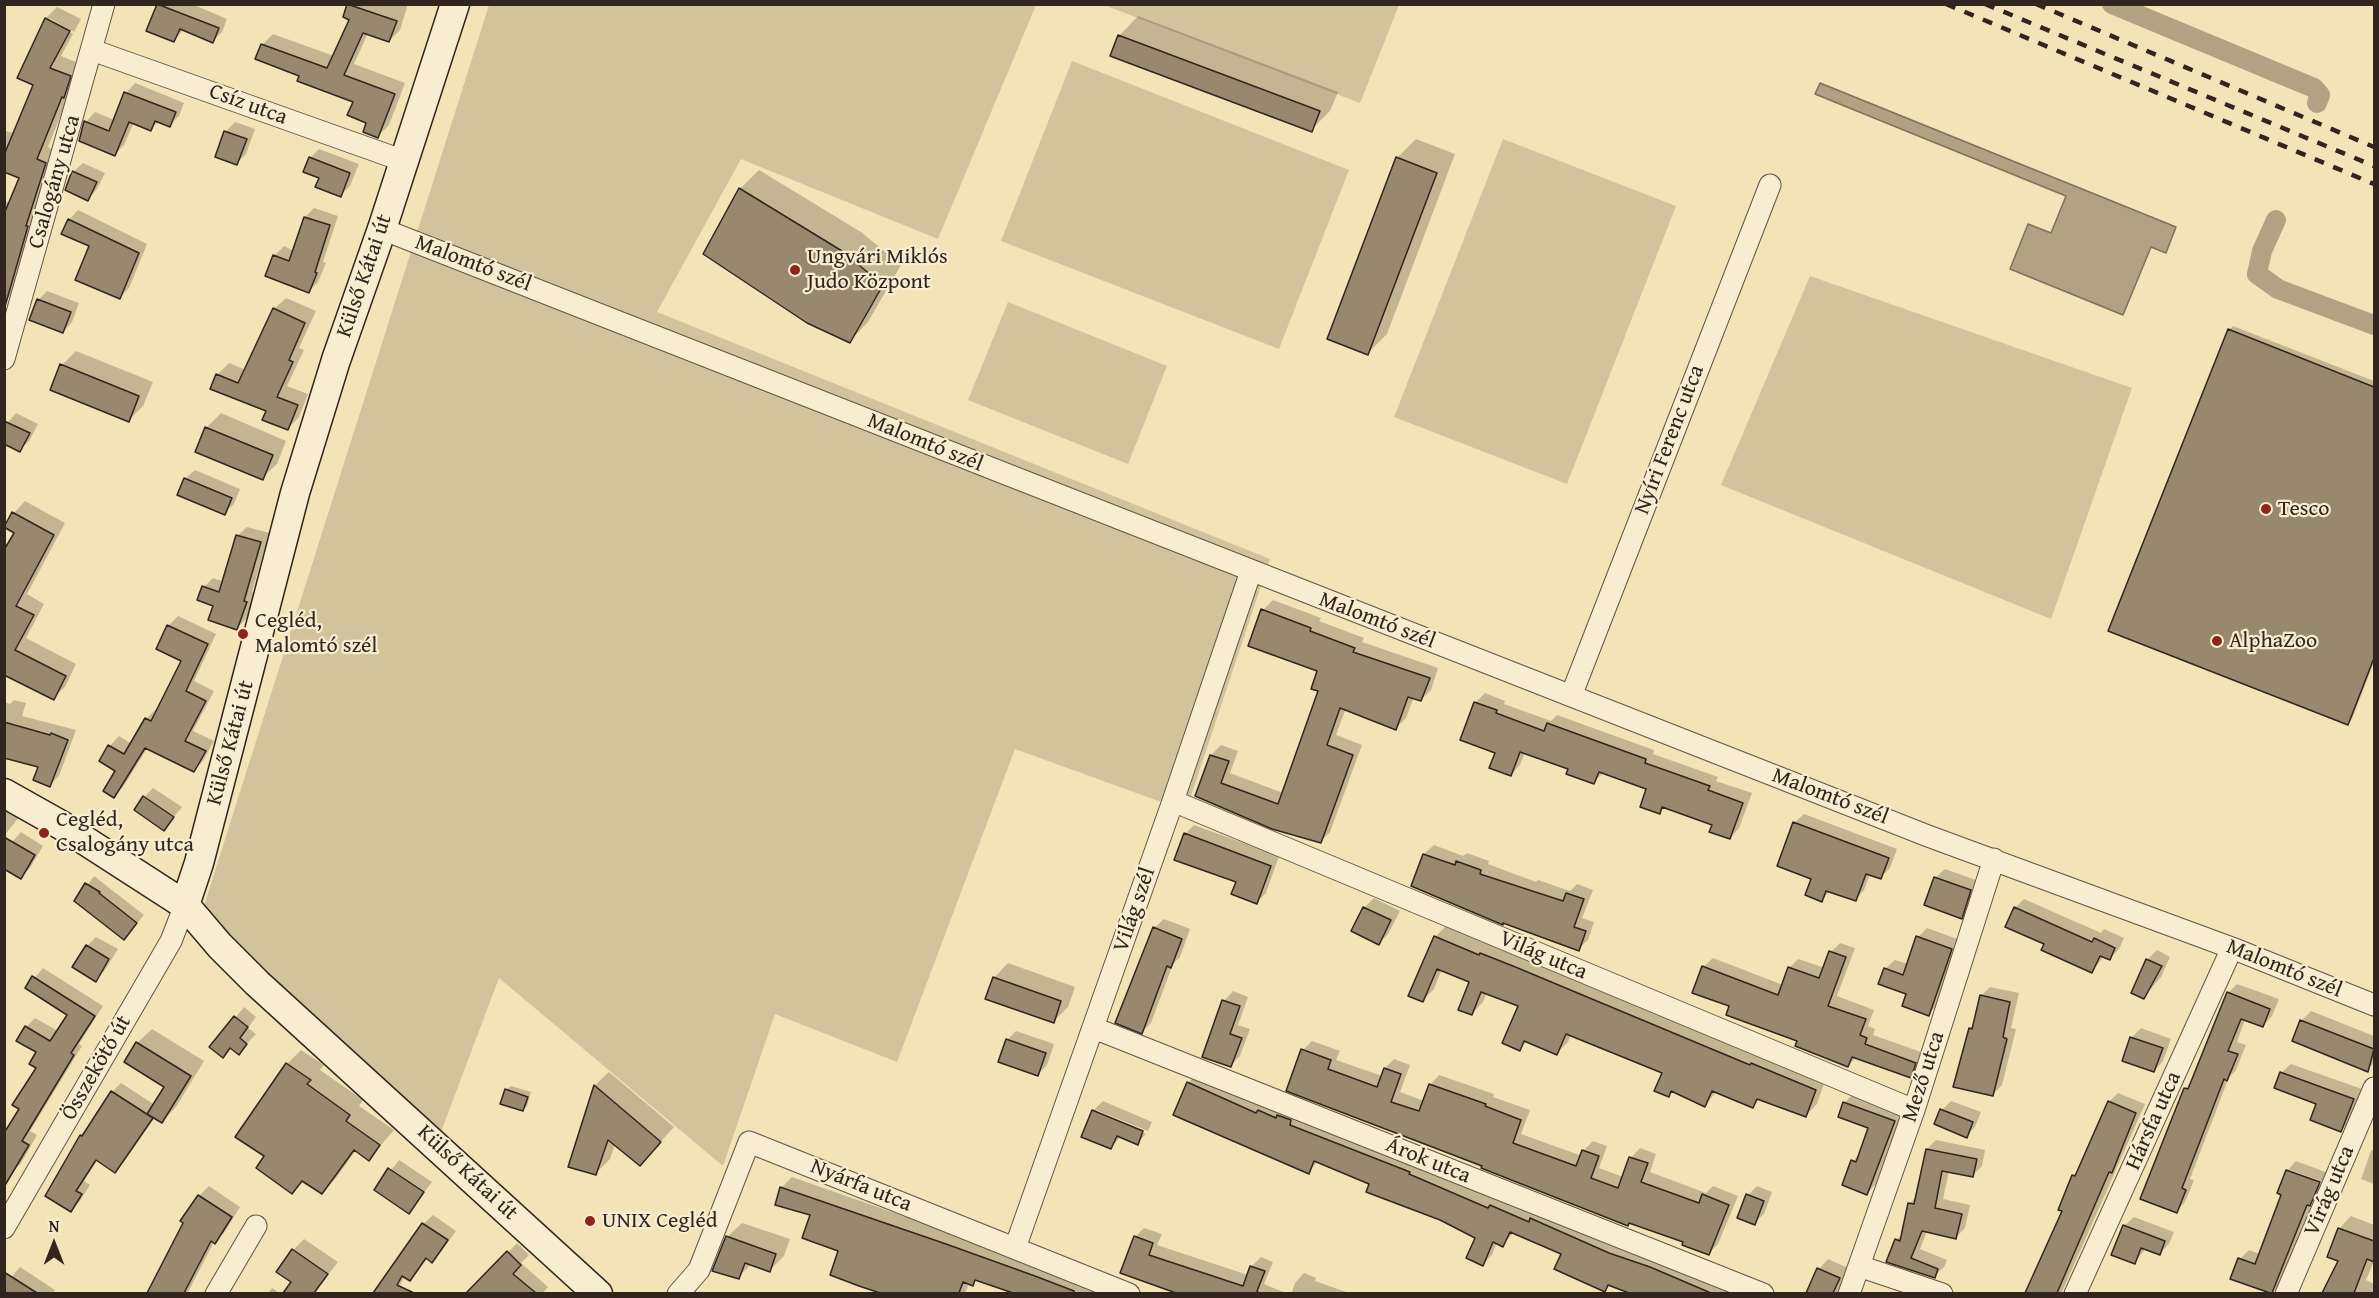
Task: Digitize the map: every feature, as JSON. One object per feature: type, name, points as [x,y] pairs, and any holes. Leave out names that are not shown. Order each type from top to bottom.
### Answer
[{"type":"main road","name":"Külső Kátai út","points":[[455,4],[382,229],[336,360],[295,494],[200,863],[185,905],[221,947],[257,983],[598,1293]]},
{"type":"main road","points":[[4,793],[61,825],[185,905]]},
{"type":"street","name":"Csalogány utca","points":[[4,359],[92,50],[101,6]]},
{"type":"street","name":"Csíz utca","points":[[92,50],[404,161]]},
{"type":"street","name":"Nyíri Ferenc utca","points":[[1570,696],[1770,185]]},
{"type":"street","name":"Malomtó szél","points":[[382,229],[1570,696],[2232,948],[2374,1005]]},
{"type":"street","name":"Világ szél","points":[[1015,1248],[1094,1028],[1251,571]]},
{"type":"street","name":"Világ utca","points":[[1173,801],[1914,1110]]},
{"type":"street","name":"Mező utca","points":[[1849,1293],[1914,1110],[1994,859]]},
{"type":"street","name":"Összekötő út","points":[[4,1228],[171,941],[185,905]]},
{"type":"street","name":"Hársfa utca","points":[[2075,1293],[2232,948]]},
{"type":"street","name":"Árok utca","points":[[1094,1028],[1763,1293]]},
{"type":"street","name":"Virág utca","points":[[2286,1293],[2374,1088]]},
{"type":"street","name":"Nyárfa utca","points":[[678,1293],[699,1270],[749,1142],[1129,1293]]},
{"type":"street","points":[[216,1293],[256,1226]]},
{"type":"street","points":[[1859,1266],[1942,1293]]},
{"type":"shaded area","points":[[489,5],[1036,5],[938,239],[741,159],[657,312],[1270,559],[1186,811],[1015,749],[897,1062],[775,1014],[723,1166],[499,978],[430,1161],[318,1045],[196,931]]},
{"type":"shaded area","points":[[1104,5],[1399,5],[1360,103]]},
{"type":"shaded area","points":[[1072,61],[1349,170],[1279,349],[1001,241]]},
{"type":"shaded area","points":[[1820,83],[2176,227],[2166,253],[2151,247],[2123,315],[2010,269],[2028,224],[2051,233],[2066,196],[1815,94]]},
{"type":"shaded area","points":[[1503,139],[1676,206],[1567,484],[1394,417]]},
{"type":"shaded area","points":[[1810,276],[2132,388],[2051,619],[1721,485]]},
{"type":"shaded area","points":[[1008,302],[1167,366],[1128,464],[968,400]]},
{"type":"building","points":[[157,4],[219,28],[213,43],[180,29],[174,42],[146,31]]},
{"type":"building","points":[[347,4],[397,21],[389,42],[363,33],[344,75],[395,94],[378,138],[363,132],[366,123],[347,115],[353,102],[297,81],[299,76],[255,59],[261,44],[327,68],[349,20],[343,17]]},
{"type":"building","points":[[45,18],[70,31],[50,68],[71,76],[64,98],[62,97],[37,159],[46,163],[26,226],[28,226],[4,310],[4,214],[19,178],[4,172],[4,155],[33,85],[17,78]]},
{"type":"building","points":[[1118,35],[1320,111],[1312,132],[1110,56]]},
{"type":"building","points":[[124,92],[176,112],[170,127],[155,121],[151,131],[129,122],[115,156],[79,141],[84,121],[109,131]]},
{"type":"building","points":[[224,131],[247,139],[237,165],[215,157]]},
{"type":"building","points":[[309,157],[350,173],[341,197],[315,187],[319,178],[303,172]]},
{"type":"building","points":[[1396,157],[1437,173],[1368,355],[1327,339]]},
{"type":"building","points":[[72,171],[97,182],[88,201],[65,190]]},
{"type":"building","name":"Ungvári Miklós Judo Központ","points":[[739,188],[842,251],[883,285],[850,343],[807,323],[703,254]]},
{"type":"building","points":[[304,217],[330,225],[309,293],[265,276],[273,255],[289,261]]},
{"type":"building","points":[[68,219],[139,253],[120,299],[75,280],[89,246],[61,234]]},
{"type":"building","points":[[37,299],[71,312],[63,333],[29,320]]},
{"type":"building","points":[[273,308],[305,323],[289,360],[293,362],[277,397],[298,405],[288,430],[262,420],[266,411],[210,389],[216,374],[238,383]]},
{"type":"building","name":"Tesco","points":[[2228,329],[2374,387],[2374,658],[2348,725],[2108,631]]},
{"type":"building","points":[[60,364],[139,396],[129,422],[50,390]]},
{"type":"building","points":[[4,421],[30,433],[20,452],[4,444]]},
{"type":"building","points":[[205,427],[273,455],[263,480],[195,452]]},
{"type":"building","points":[[184,478],[232,498],[225,515],[177,495]]},
{"type":"building","points":[[12,512],[54,535],[16,606],[34,615],[15,650],[66,676],[54,700],[4,675],[4,550],[14,533],[4,527]]},
{"type":"building","points":[[236,535],[261,542],[244,601],[247,602],[237,630],[208,620],[213,606],[197,600],[202,586],[219,592]]},
{"type":"building","points":[[1261,609],[1355,648],[1353,652],[1430,678],[1421,701],[1408,697],[1396,730],[1340,708],[1327,745],[1353,755],[1321,843],[1272,829],[1195,796],[1210,755],[1229,761],[1221,783],[1278,804],[1318,691],[1311,689],[1317,671],[1248,646]]},
{"type":"building","points":[[167,625],[208,644],[186,691],[206,701],[185,741],[206,751],[194,772],[145,748],[114,798],[103,791],[115,771],[99,761],[108,745],[124,754],[145,718],[151,721],[181,661],[156,649]]},
{"type":"building","points":[[1474,702],[1544,731],[1547,723],[1646,759],[1645,763],[1710,786],[1708,790],[1743,803],[1730,839],[1709,832],[1712,825],[1662,807],[1660,814],[1640,807],[1646,789],[1599,772],[1594,784],[1566,774],[1568,769],[1520,752],[1511,776],[1489,768],[1495,753],[1460,740]]},
{"type":"building","points":[[4,722],[50,735],[51,733],[68,740],[50,787],[33,780],[38,767],[4,758]]},
{"type":"building","points":[[143,796],[174,817],[164,831],[134,810]]},
{"type":"building","points":[[1793,822],[1889,858],[1881,879],[1866,874],[1856,901],[1826,891],[1822,902],[1805,895],[1811,879],[1777,866]]},
{"type":"building","points":[[1184,833],[1271,866],[1257,904],[1231,894],[1236,882],[1174,860]]},
{"type":"building","points":[[4,837],[35,855],[21,879],[4,869]]},
{"type":"building","points":[[1423,854],[1455,865],[1456,861],[1481,870],[1480,874],[1563,901],[1566,893],[1584,899],[1574,927],[1586,931],[1579,951],[1503,923],[1503,925],[1411,886]]},
{"type":"building","points":[[1934,877],[1971,890],[1962,919],[1924,905]]},
{"type":"building","points":[[85,883],[100,892],[137,923],[124,940],[74,901]]},
{"type":"building","points":[[1363,907],[1391,920],[1379,945],[1351,931]]},
{"type":"building","points":[[2014,907],[2092,942],[2094,938],[2115,948],[2110,960],[2100,956],[2092,973],[2041,950],[2044,944],[2005,927]]},
{"type":"building","points":[[1153,927],[1182,939],[1171,968],[1167,966],[1142,1034],[1115,1023]]},
{"type":"building","points":[[1434,936],[1816,1090],[1806,1117],[1757,1099],[1753,1108],[1712,1091],[1705,1107],[1671,1091],[1669,1097],[1654,1091],[1662,1073],[1566,1034],[1557,1055],[1524,1041],[1520,1051],[1502,1043],[1518,1006],[1481,992],[1472,1015],[1458,1010],[1469,982],[1437,969],[1423,1002],[1408,996]]},
{"type":"building","points":[[1916,936],[1952,949],[1929,1016],[1902,1006],[1906,994],[1878,984],[1884,968],[1903,975]]},
{"type":"building","points":[[86,945],[109,959],[96,982],[72,967]]},
{"type":"building","points":[[1829,951],[1846,957],[1828,1006],[1866,1019],[1860,1035],[1867,1038],[1865,1044],[1916,1063],[1911,1078],[1852,1057],[1848,1067],[1795,1046],[1797,1041],[1726,1015],[1729,1006],[1692,993],[1702,966],[1778,995],[1788,967],[1819,978]]},
{"type":"building","points":[[2146,959],[2162,966],[2144,999],[2131,993]]},
{"type":"building","points":[[32,976],[95,1016],[71,1053],[74,1055],[22,1141],[29,1145],[4,1187],[4,1133],[19,1109],[12,1105],[36,1068],[29,1064],[36,1052],[16,1041],[25,1026],[50,1041],[67,1015],[25,988]]},
{"type":"building","points":[[993,977],[1061,1001],[1054,1023],[985,999]]},
{"type":"building","points":[[2227,992],[2270,1009],[2263,1027],[2241,1019],[2228,1051],[2238,1054],[2227,1081],[2224,1079],[2182,1188],[2186,1190],[2177,1213],[2140,1199],[2184,1088],[2188,1089]]},
{"type":"building","points":[[1980,995],[2010,1002],[2003,1037],[2007,1039],[1993,1096],[1953,1087],[1969,1028],[1972,1029]]},
{"type":"building","points":[[1222,1000],[1240,1006],[1230,1034],[1242,1038],[1231,1067],[1202,1057]]},
{"type":"building","points":[[234,1016],[248,1027],[240,1038],[247,1044],[239,1055],[230,1048],[223,1058],[209,1047]]},
{"type":"building","points":[[2300,1020],[2374,1049],[2368,1072],[2292,1041]]},
{"type":"building","points":[[2130,1037],[2163,1048],[2154,1072],[2122,1061]]},
{"type":"building","points":[[1006,1039],[1046,1053],[1038,1076],[998,1062]]},
{"type":"building","points":[[136,1042],[191,1076],[162,1123],[147,1114],[164,1087],[124,1062]]},
{"type":"building","points":[[1301,1049],[1331,1060],[1328,1069],[1377,1087],[1384,1068],[1401,1074],[1391,1102],[1419,1111],[1429,1084],[1486,1104],[1485,1106],[1521,1120],[1513,1143],[1576,1166],[1582,1150],[1599,1156],[1591,1178],[1618,1188],[1629,1157],[1648,1163],[1641,1182],[1699,1203],[1702,1194],[1729,1205],[1709,1255],[1682,1245],[1683,1242],[1629,1223],[1628,1226],[1481,1168],[1482,1166],[1286,1091]]},
{"type":"building","points":[[286,1063],[311,1080],[307,1084],[350,1115],[346,1121],[380,1145],[369,1161],[354,1150],[322,1194],[302,1181],[292,1194],[256,1168],[264,1156],[235,1137]]},
{"type":"building","points":[[2280,1072],[2354,1099],[2341,1132],[2310,1120],[2316,1104],[2274,1088]]},
{"type":"building","points":[[1187,1082],[1256,1113],[1258,1110],[1276,1118],[1277,1115],[1291,1120],[1290,1125],[1410,1172],[1409,1174],[1488,1208],[1490,1205],[1529,1222],[1530,1218],[1609,1253],[1650,1267],[1711,1293],[1629,1293],[1608,1285],[1605,1292],[1554,1269],[1561,1254],[1510,1232],[1503,1247],[1493,1242],[1483,1266],[1466,1258],[1475,1238],[1440,1220],[1366,1192],[1369,1184],[1314,1161],[1309,1174],[1173,1115]]},
{"type":"building","points":[[594,1085],[661,1142],[640,1166],[608,1140],[596,1175],[568,1167]]},
{"type":"building","points":[[505,1089],[528,1097],[523,1111],[500,1104]]},
{"type":"building","points":[[111,1091],[153,1118],[115,1173],[96,1160],[76,1191],[82,1194],[71,1212],[45,1196],[80,1135],[82,1136]]},
{"type":"building","points":[[2108,1101],[2136,1113],[2112,1173],[2109,1172],[2057,1293],[2025,1293],[2062,1211],[2058,1210],[2072,1175],[2075,1176]]},
{"type":"building","points":[[1843,1102],[1895,1121],[1867,1195],[1842,1185],[1851,1160],[1856,1162],[1868,1128],[1838,1117]]},
{"type":"building","points":[[1940,1109],[1973,1122],[1967,1138],[1934,1124]]},
{"type":"building","points":[[1092,1110],[1143,1131],[1138,1145],[1117,1136],[1111,1149],[1081,1137]]},
{"type":"building","points":[[1926,1149],[1977,1159],[1973,1177],[1942,1171],[1935,1208],[1962,1214],[1956,1239],[1922,1231],[1911,1258],[1938,1269],[1935,1278],[1886,1262],[1895,1239],[1900,1241],[1908,1203],[1914,1204]]},
{"type":"building","points":[[388,1168],[424,1192],[409,1214],[374,1190]]},
{"type":"building","points":[[2286,1170],[2320,1182],[2310,1206],[2307,1205],[2272,1293],[2270,1293],[2230,1279],[2238,1258],[2255,1264],[2281,1195],[2277,1193]]},
{"type":"building","points":[[780,1187],[1035,1276],[1074,1291],[1074,1293],[1013,1293],[975,1280],[973,1286],[963,1282],[959,1293],[880,1293],[859,1286],[830,1275],[838,1251],[802,1238],[810,1215],[775,1205]]},
{"type":"building","points":[[1746,1194],[1764,1201],[1755,1225],[1737,1218]]},
{"type":"building","points":[[198,1195],[232,1217],[215,1244],[211,1241],[184,1293],[147,1293],[183,1223],[180,1221]]},
{"type":"building","points":[[422,1223],[448,1240],[432,1263],[426,1258],[410,1281],[402,1276],[397,1285],[414,1293],[373,1293]]},
{"type":"building","points":[[2123,1225],[2165,1241],[2160,1255],[2141,1248],[2135,1264],[2111,1255]]},
{"type":"building","points":[[2338,1228],[2374,1241],[2374,1262],[2367,1259],[2354,1293],[2322,1293],[2338,1261],[2327,1257]]},
{"type":"building","points":[[726,1236],[776,1254],[770,1272],[745,1263],[739,1279],[712,1271]]},
{"type":"building","points":[[1134,1236],[1153,1243],[1149,1255],[1243,1286],[1250,1266],[1265,1271],[1257,1291],[1259,1293],[1176,1293],[1120,1273]]},
{"type":"building","points":[[292,1249],[328,1274],[314,1293],[283,1293],[291,1282],[276,1272]]},
{"type":"building","points":[[507,1251],[521,1265],[513,1274],[536,1293],[466,1293]]},
{"type":"building","points":[[1817,1268],[1840,1278],[1833,1293],[1806,1293]]},
{"type":"building","points":[[4,1272],[37,1293],[4,1293]]},
{"type":"waterway","points":[[2112,4],[2314,88],[2320,95],[2317,103]]},
{"type":"waterway","points":[[2276,220],[2262,251],[2257,274],[2278,289],[2374,325]]},
{"type":"railway","points":[[1946,4],[2374,184]]},
{"type":"railway","points":[[1985,4],[2374,166]]},
{"type":"railway","points":[[2036,4],[2374,147]]},
{"type":"place","name":"Ungvári Miklós Judo Központ","points":[[795,270]]},
{"type":"place","name":"Tesco","points":[[2266,509]]},
{"type":"place","name":"Cegléd, Malomtó szél","points":[[243,634]]},
{"type":"place","name":"AlphaZoo","points":[[2217,641]]},
{"type":"place","name":"Cegléd, Csalogány utca","points":[[44,833]]},
{"type":"place","name":"UNIX Cegléd","points":[[590,1221]]}]
